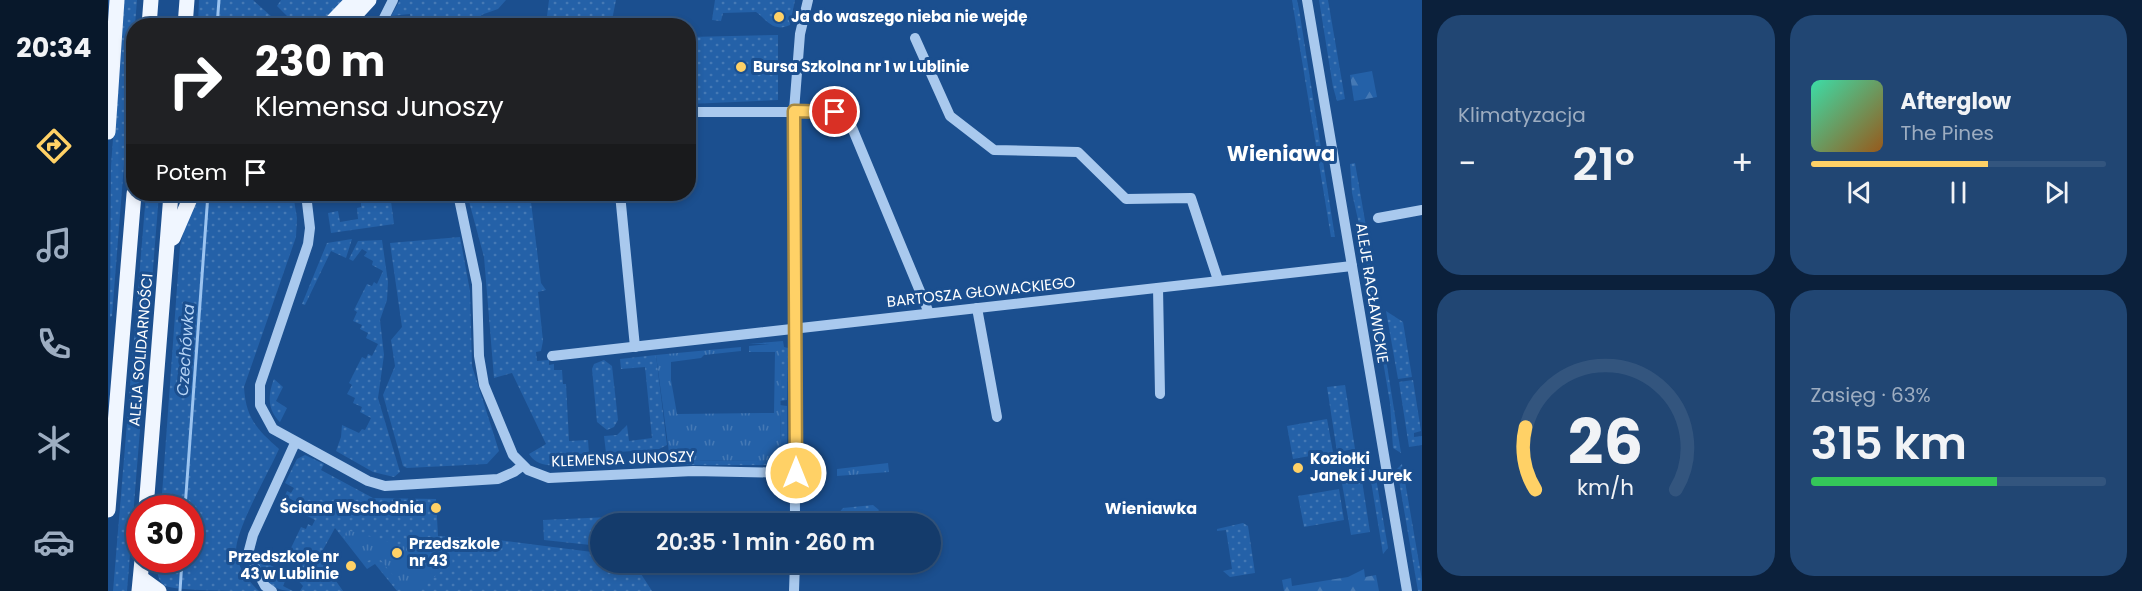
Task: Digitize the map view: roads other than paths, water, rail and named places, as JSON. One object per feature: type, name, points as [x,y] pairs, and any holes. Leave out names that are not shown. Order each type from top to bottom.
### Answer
[{"type":"main road","points":[[108,10],[112,0]]},
{"type":"main road","points":[[108,132],[117,0]]},
{"type":"main road","points":[[150,18],[151,0]]},
{"type":"main road","points":[[335,18],[352,0]]},
{"type":"main road","points":[[352,18],[369,0]]},
{"type":"main road","name":"ALEJA SOLIDARNOŚCI","points":[[108,510],[133,201]]},
{"type":"main road","name":"ALEJA SOLIDARNOŚCI","points":[[147,495],[170,201]]},
{"type":"main road","points":[[166,258],[177,224],[188,201]]},
{"type":"main road","points":[[140,585],[159,591]]},
{"type":"street","points":[[384,18],[393,0]]},
{"type":"street","points":[[795,513],[794,111],[800,34],[807,0]]},
{"type":"street","name":"ALEJE RACŁAWICKIE","points":[[1307,0],[1407,591]]},
{"type":"street","points":[[915,38],[950,116],[994,150],[1078,152],[1126,199],[1191,198],[1218,280]]},
{"type":"street","points":[[696,112],[835,112],[848,118],[928,314]]},
{"type":"street","points":[[307,201],[310,228],[308,244],[266,366],[259,395],[268,422],[273,429],[368,481],[385,486],[498,478],[522,466],[510,448],[482,374],[477,284],[459,201]]},
{"type":"street","points":[[621,201],[635,347]]},
{"type":"street","points":[[1378,218],[1422,210]]},
{"type":"street","name":"BARTOSZA GŁOWACKIEGO","points":[[552,356],[1352,266]]},
{"type":"street","points":[[1158,288],[1160,394]]},
{"type":"street","points":[[977,308],[997,417]]},
{"type":"street","points":[[272,591],[265,586],[248,554],[253,535],[295,443]]},
{"type":"street","name":"KLEMENSA JUNOSZY","points":[[522,466],[533,473],[549,478],[693,471],[796,473]]},
{"type":"street","points":[[794,591],[795,573]]},
{"type":"waterway","name":"Czechówka","points":[[218,18],[219,0]]},
{"type":"waterway","name":"Czechówka","points":[[186,495],[207,201]]},
{"type":"waterway","name":"Czechówka","points":[[180,591],[181,573]]},
{"type":"place","name":"Ja do waszego nieba nie wejdę","points":[[779,17]]},
{"type":"place","name":"Bursa Szkolna nr 1 w Lublinie","points":[[741,67]]},
{"type":"place","name":"Koziołki Janek i Jurek","points":[[1298,468]]},
{"type":"place","name":"Ściana Wschodnia","points":[[436,508]]},
{"type":"place","name":"Przedszkole nr 43","points":[[397,553]]},
{"type":"place","name":"Przedszkole nr 43 w Lublinie","points":[[351,566]]},
{"type":"district","name":"Wieniawa","points":[[1281,154]]},
{"type":"district","name":"Wieniawka","points":[[1151,508]]}]
